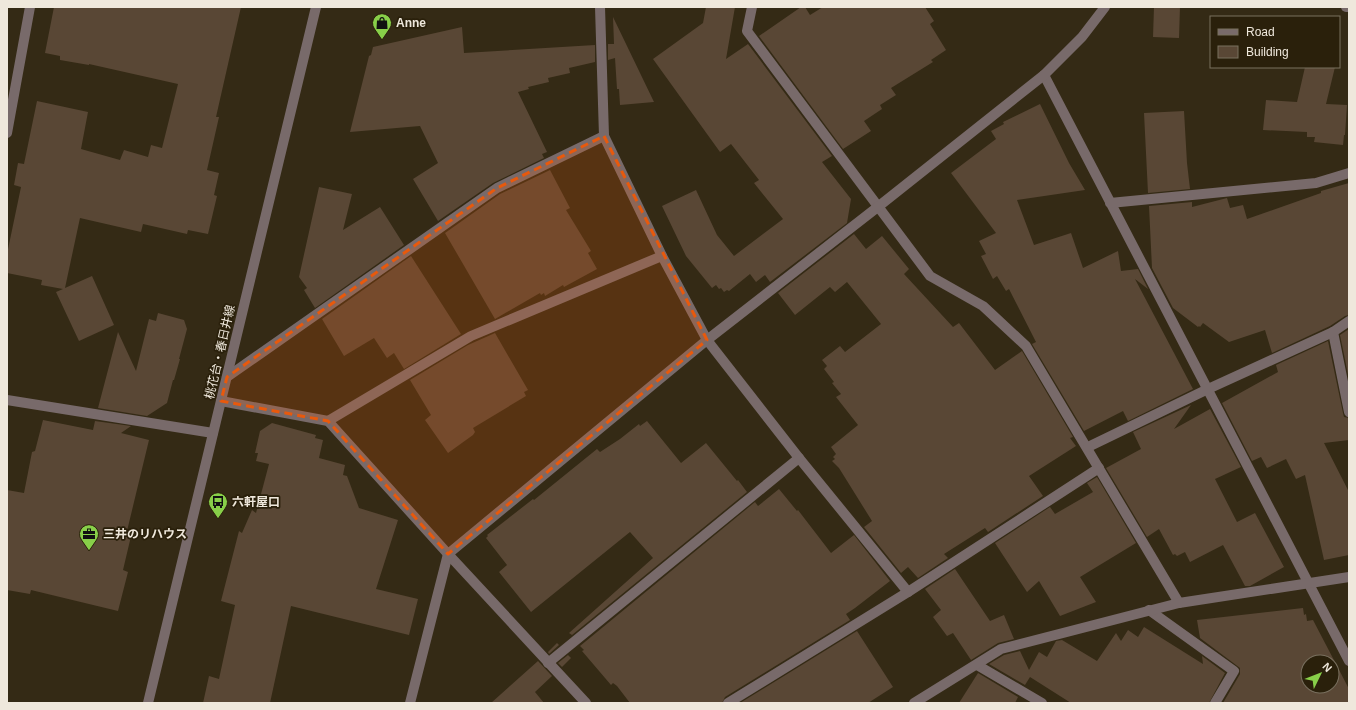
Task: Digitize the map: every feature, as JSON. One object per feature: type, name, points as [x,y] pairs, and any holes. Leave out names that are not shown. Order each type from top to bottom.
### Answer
[{"type":"street","points":[[8,128],[30,7]]},
{"type":"street","name":"桃花台・春日井線","points":[[148,703],[316,7]]},
{"type":"street","points":[[600,7],[604,136],[662,256],[707,340],[799,458],[908,592]]},
{"type":"street","points":[[752,7],[747,31],[930,276],[983,306],[1026,346],[1088,447],[1179,602]]},
{"type":"street","points":[[410,703],[448,554],[707,340],[1044,76],[1082,37],[1105,7]]},
{"type":"street","points":[[1044,76],[1349,661]]},
{"type":"street","points":[[227,376],[497,188],[604,136]]},
{"type":"street","points":[[1110,202],[1316,183],[1349,173]]},
{"type":"street","points":[[328,421],[471,336],[662,256]]},
{"type":"street","points":[[1088,447],[1208,389],[1333,332],[1349,321]]},
{"type":"street","points":[[1333,332],[1349,412]]},
{"type":"street","points":[[7,400],[213,432]]},
{"type":"street","points":[[221,401],[328,421],[448,554],[586,703]]},
{"type":"street","points":[[548,663],[799,458]]},
{"type":"street","points":[[728,703],[908,592],[1099,468]]},
{"type":"street","points":[[914,703],[1001,649],[1179,602],[1349,577]]},
{"type":"street","points":[[1149,610],[1234,671],[1214,703]]},
{"type":"street","points":[[977,664],[1042,703]]},
{"type":"highlighted area","points":[[604,136],[707,340],[448,554],[328,421],[221,401],[227,377],[497,188]]},
{"type":"building","points":[[54,7],[241,7],[216,117],[219,117],[207,170],[219,173],[214,195],[217,196],[208,234],[188,230],[187,234],[143,224],[141,232],[80,218],[65,288],[92,276],[114,325],[79,341],[56,292],[63,289],[41,285],[42,280],[7,273],[7,254],[21,187],[14,185],[18,163],[24,164],[37,101],[88,112],[81,149],[120,160],[124,150],[148,157],[151,145],[162,148],[178,84],[89,64],[60,60],[60,56],[45,53]]},
{"type":"building","points":[[706,7],[735,7],[726,59],[748,44],[832,156],[822,162],[851,199],[847,223],[770,282],[765,275],[756,282],[750,274],[729,291],[727,290],[724,292],[716,285],[712,288],[686,256],[662,206],[696,190],[717,235],[734,256],[783,219],[754,183],[759,180],[731,144],[720,152],[653,59],[703,23]]},
{"type":"building","points":[[801,7],[805,7],[810,15],[823,7],[925,7],[934,21],[930,24],[946,50],[931,60],[933,62],[891,88],[896,95],[880,105],[882,109],[864,121],[871,131],[843,149],[759,36]]},
{"type":"building","points":[[1154,7],[1180,7],[1179,38],[1153,37]]},
{"type":"building","points":[[613,17],[654,102],[620,105],[619,89],[617,89],[615,58],[608,60],[608,44],[614,44]]},
{"type":"building","points":[[462,27],[464,53],[595,45],[595,62],[569,68],[570,73],[548,78],[549,82],[528,87],[529,89],[518,92],[547,152],[542,154],[544,158],[493,183],[438,221],[413,179],[438,163],[420,126],[350,132],[369,56],[371,55],[373,47]]},
{"type":"building","points":[[1305,68],[1335,68],[1326,104],[1347,105],[1343,145],[1314,142],[1315,137],[1307,137],[1307,132],[1263,130],[1266,100],[1297,102]]},
{"type":"building","points":[[1040,104],[1069,163],[1085,190],[1017,200],[1034,245],[1071,233],[1083,268],[1118,251],[1121,271],[1138,269],[1148,289],[1135,279],[1193,389],[1128,421],[1123,411],[1084,431],[1032,344],[1036,342],[1009,289],[1006,291],[997,276],[993,279],[981,256],[986,254],[979,241],[996,233],[951,173],[996,139],[991,131],[1004,124],[1003,122]]},
{"type":"building","points":[[1184,111],[1190,189],[1148,193],[1144,113]]},
{"type":"building","points":[[550,170],[570,208],[566,210],[591,251],[588,253],[597,269],[564,287],[563,285],[545,296],[544,293],[541,295],[540,293],[495,319],[445,233],[500,194]]},
{"type":"building","points":[[1349,183],[1349,315],[1330,326],[1272,353],[1265,330],[1229,342],[1203,323],[1200,327],[1198,327],[1173,308],[1152,268],[1149,206],[1192,202],[1192,207],[1227,198],[1230,208],[1243,205],[1247,219],[1321,193],[1321,191]]},
{"type":"building","points":[[319,187],[352,194],[343,230],[380,207],[404,245],[315,308],[304,290],[307,288],[299,277]]},
{"type":"building","points":[[854,234],[866,249],[882,236],[909,269],[904,274],[953,327],[959,323],[995,370],[1022,351],[1073,437],[1070,438],[1076,446],[1029,476],[1043,496],[988,532],[985,528],[944,554],[948,558],[918,578],[908,567],[901,573],[864,527],[872,521],[839,468],[832,461],[835,459],[833,457],[836,454],[831,447],[858,425],[836,397],[841,394],[832,383],[834,382],[824,369],[827,366],[822,360],[840,346],[845,352],[881,324],[847,282],[835,292],[830,287],[795,315],[778,293]]},
{"type":"building","points":[[411,256],[461,334],[404,369],[394,353],[387,358],[374,338],[344,356],[322,319]]},
{"type":"building","points":[[158,313],[184,320],[187,329],[167,403],[147,416],[98,408],[118,332],[136,371],[149,319],[156,321]]},
{"type":"building","points":[[1349,329],[1349,379],[1340,335]]},
{"type":"building","points":[[495,333],[528,390],[524,392],[526,396],[473,428],[475,432],[473,435],[448,453],[425,420],[431,415],[410,380],[468,345]]},
{"type":"building","points":[[1328,341],[1344,417],[1349,418],[1349,440],[1324,443],[1349,492],[1349,555],[1324,560],[1305,475],[1296,479],[1286,459],[1267,468],[1261,457],[1252,461],[1222,403],[1278,372],[1276,365]]},
{"type":"building","points":[[1191,405],[1174,429],[1210,409],[1241,467],[1215,479],[1237,522],[1255,513],[1284,567],[1250,586],[1245,586],[1223,545],[1190,562],[1185,552],[1177,556],[1175,554],[1173,555],[1159,529],[1147,537],[1106,468],[1141,449],[1133,432]]},
{"type":"building","points":[[43,420],[93,430],[95,421],[131,426],[121,433],[149,440],[127,531],[132,532],[123,570],[128,572],[118,611],[31,590],[30,594],[7,590],[7,490],[24,493],[32,452],[35,451]]},
{"type":"building","points":[[647,421],[681,463],[706,443],[747,492],[572,635],[569,633],[653,558],[630,532],[531,612],[499,572],[507,565],[486,538],[488,536],[487,535],[533,499],[534,500],[597,449],[600,452],[639,424],[640,426]]},
{"type":"building","points":[[272,423],[316,435],[315,438],[323,440],[319,458],[345,465],[343,475],[347,476],[359,508],[398,520],[376,589],[418,599],[409,635],[291,606],[270,703],[203,703],[209,676],[219,679],[235,605],[221,601],[239,531],[242,533],[252,510],[256,513],[269,464],[256,461],[258,453],[255,453],[260,431]]},
{"type":"building","points":[[1097,477],[1136,543],[1080,577],[1096,602],[1060,616],[1039,581],[1027,592],[995,543],[1050,507],[1055,514],[1093,492],[1087,483]]},
{"type":"building","points":[[779,489],[797,511],[798,510],[831,553],[854,535],[890,581],[846,614],[850,620],[725,697],[722,703],[630,703],[617,686],[613,683],[611,685],[582,651],[584,650],[580,646],[755,502],[758,506]]},
{"type":"building","points":[[955,569],[990,621],[1004,615],[1014,639],[998,643],[971,660],[953,633],[947,636],[933,617],[941,610],[925,589]]},
{"type":"building","points":[[1303,608],[1307,621],[1313,620],[1331,654],[1300,654],[1300,694],[1340,694],[1340,672],[1349,689],[1349,703],[1223,703],[1240,674],[1240,668],[1200,638],[1197,620]]},
{"type":"building","points":[[1144,627],[1203,664],[1202,656],[1225,673],[1209,703],[1071,703],[1030,677],[1025,685],[989,664],[1004,655],[1020,651],[1029,670],[1039,652],[1047,657],[1056,641],[1062,640],[1097,661],[1116,633],[1121,641],[1128,630],[1138,637]]},
{"type":"building","points":[[857,631],[893,687],[868,703],[740,703]]},
{"type":"building","points":[[557,643],[559,645],[549,654],[548,652]]},
{"type":"building","points":[[568,655],[571,658],[562,667],[558,663]]},
{"type":"building","points":[[538,661],[552,676],[535,692],[544,703],[491,703]]},
{"type":"building","points":[[978,673],[1018,697],[1015,703],[959,703]]},
{"type":"place","name":"Anne","points":[[382,40]]},
{"type":"place","name":"六軒屋口","points":[[218,519]]},
{"type":"place","name":"三井のリハウス","points":[[89,551]]}]
